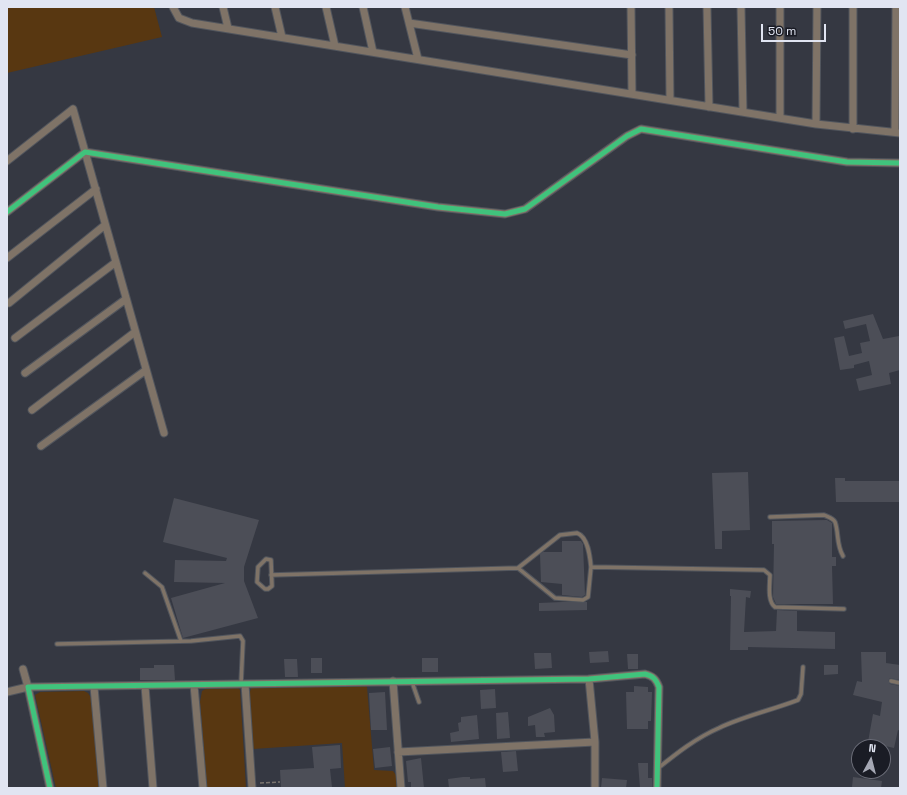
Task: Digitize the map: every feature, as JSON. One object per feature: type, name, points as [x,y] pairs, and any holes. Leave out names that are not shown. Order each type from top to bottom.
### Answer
[{"type":"street","points":[[173,7],[177,16],[186,21],[816,124],[853,129],[897,132],[898,19],[896,7]]},
{"type":"street","points":[[223,7],[228,28]]},
{"type":"street","points":[[275,7],[282,37]]},
{"type":"street","points":[[326,7],[335,46]]},
{"type":"street","points":[[363,7],[373,52]]},
{"type":"street","points":[[405,7],[418,59]]},
{"type":"street","points":[[631,7],[632,94]]},
{"type":"street","points":[[669,7],[670,100]]},
{"type":"street","points":[[707,7],[709,107]]},
{"type":"street","points":[[741,7],[743,112]]},
{"type":"street","points":[[780,7],[780,118]]},
{"type":"street","points":[[816,124],[817,7]]},
{"type":"street","points":[[853,7],[853,129]]},
{"type":"street","points":[[410,23],[632,55]]},
{"type":"street","points":[[7,161],[73,109],[164,433]]},
{"type":"street","points":[[7,212],[85,152],[438,207],[505,214],[525,209],[627,136],[641,129],[847,162],[900,163]]},
{"type":"street","points":[[7,258],[96,189]]},
{"type":"street","points":[[9,303],[105,225]]},
{"type":"street","points":[[15,338],[116,262]]},
{"type":"street","points":[[25,374],[126,299]]},
{"type":"street","points":[[32,410],[135,332]]},
{"type":"street","points":[[41,446],[146,370]]},
{"type":"street","points":[[23,669],[50,788]]},
{"type":"street","points":[[7,692],[28,687],[589,679],[645,674],[656,680],[659,686],[656,770],[657,788]]},
{"type":"street","points":[[589,679],[595,742],[595,788]]},
{"type":"street","points":[[392,681],[401,788]]},
{"type":"street","points":[[243,684],[252,788]]},
{"type":"street","points":[[194,685],[203,788]]},
{"type":"street","points":[[145,686],[153,788]]},
{"type":"street","points":[[94,687],[103,788]]},
{"type":"street","points":[[398,752],[595,742]]},
{"type":"lane","points":[[770,517],[824,515],[832,518],[835,522],[837,543],[843,556]]},
{"type":"lane","points":[[271,575],[518,568],[560,534],[577,533],[584,539],[592,567],[588,597],[583,600],[555,598],[518,568]]},
{"type":"lane","points":[[266,559],[271,560],[271,575],[271,588],[265,589],[258,584],[258,567],[266,559]]},
{"type":"lane","points":[[592,567],[764,570],[770,575],[770,600],[775,606],[844,609]]},
{"type":"lane","points":[[145,573],[162,587],[181,641]]},
{"type":"lane","points":[[57,644],[181,641],[240,636],[243,641],[243,684]]},
{"type":"lane","points":[[656,770],[687,745],[719,727],[798,700],[801,694],[803,667]]},
{"type":"lane","points":[[412,681],[419,702]]},
{"type":"lane","points":[[891,681],[900,683]]},
{"type":"path","points":[[266,783],[280,782]]},
{"type":"shaded area","points":[[7,7],[154,7],[162,37],[7,73]]},
{"type":"shaded area","points":[[366,685],[374,770],[393,771],[396,775],[397,788],[345,788],[342,743],[253,749],[249,696],[251,688]]},
{"type":"shaded area","points":[[209,687],[238,687],[240,690],[246,788],[207,788],[200,702],[202,691]]},
{"type":"shaded area","points":[[84,691],[88,693],[92,699],[99,788],[56,788],[35,695],[40,692]]},
{"type":"building","points":[[873,314],[883,339],[899,336],[900,370],[889,373],[891,384],[859,391],[856,379],[872,375],[869,361],[854,365],[854,368],[840,370],[834,338],[844,336],[849,356],[862,353],[860,343],[870,341],[866,324],[845,329],[843,321]]},
{"type":"building","points":[[748,472],[750,530],[722,531],[722,549],[715,549],[712,473]]},
{"type":"building","points":[[835,478],[845,478],[845,481],[900,481],[900,502],[836,502]]},
{"type":"building","points":[[174,498],[259,520],[244,567],[244,581],[258,618],[183,638],[171,598],[225,583],[174,582],[175,560],[226,561],[227,558],[163,542]]},
{"type":"building","points":[[827,520],[832,523],[832,557],[836,557],[836,566],[832,566],[833,604],[776,604],[773,597],[774,544],[772,544],[772,521]]},
{"type":"building","points":[[562,541],[581,541],[583,544],[585,595],[582,597],[562,595],[562,584],[541,582],[540,554],[543,552],[562,552]]},
{"type":"building","points":[[730,589],[751,591],[750,598],[746,597],[744,632],[776,631],[777,610],[797,611],[797,631],[835,632],[835,649],[748,647],[748,650],[730,650]]},
{"type":"building","points":[[587,602],[587,610],[539,611],[539,603]]},
{"type":"building","points":[[608,651],[609,662],[590,663],[589,652]]},
{"type":"building","points":[[861,652],[886,652],[886,663],[900,665],[900,680],[890,678],[888,681],[890,684],[900,686],[900,731],[898,730],[894,748],[891,747],[891,739],[869,739],[873,714],[880,716],[882,702],[853,695],[857,681],[862,682]]},
{"type":"building","points":[[534,653],[551,653],[552,668],[535,669]]},
{"type":"building","points":[[627,654],[638,654],[638,669],[628,669]]},
{"type":"building","points":[[311,658],[322,658],[322,673],[311,673]]},
{"type":"building","points":[[422,658],[438,658],[438,672],[422,672]]},
{"type":"building","points":[[284,659],[297,659],[298,677],[285,677]]},
{"type":"building","points":[[154,665],[174,665],[175,680],[140,680],[140,668],[154,668]]},
{"type":"building","points":[[824,665],[838,665],[838,674],[824,675]]},
{"type":"building","points":[[634,686],[648,687],[648,692],[652,692],[651,721],[648,721],[648,729],[627,729],[626,692],[634,692]]},
{"type":"building","points":[[495,689],[496,708],[481,709],[480,690]]},
{"type":"building","points":[[385,692],[387,730],[371,730],[369,693]]},
{"type":"building","points":[[550,708],[554,715],[555,732],[544,733],[545,737],[536,737],[535,725],[528,726],[528,717]]},
{"type":"building","points":[[508,712],[510,738],[497,739],[496,713]]},
{"type":"building","points":[[477,715],[479,739],[451,742],[450,733],[459,731],[458,723],[461,722],[461,717]]},
{"type":"building","points":[[340,745],[341,768],[330,769],[332,787],[281,788],[280,770],[314,768],[312,747]]},
{"type":"building","points":[[390,747],[392,766],[375,768],[373,749]]},
{"type":"building","points":[[516,751],[518,771],[503,772],[501,752]]},
{"type":"building","points":[[421,758],[424,788],[411,788],[411,782],[408,782],[406,761]]},
{"type":"building","points":[[638,763],[648,763],[648,778],[652,778],[652,788],[640,788]]},
{"type":"building","points":[[470,777],[470,779],[485,778],[486,788],[449,788],[448,779]]},
{"type":"building","points":[[602,778],[627,780],[626,788],[601,788]]},
{"type":"building","points":[[853,779],[882,781],[881,788],[852,787]]},
{"type":"cycle path","points":[[7,212],[85,152],[438,207],[505,214],[525,209],[627,136],[641,129],[847,162],[900,163]]},
{"type":"cycle path","points":[[50,788],[28,687],[589,679],[645,674],[654,678],[659,687],[657,788]]}]
